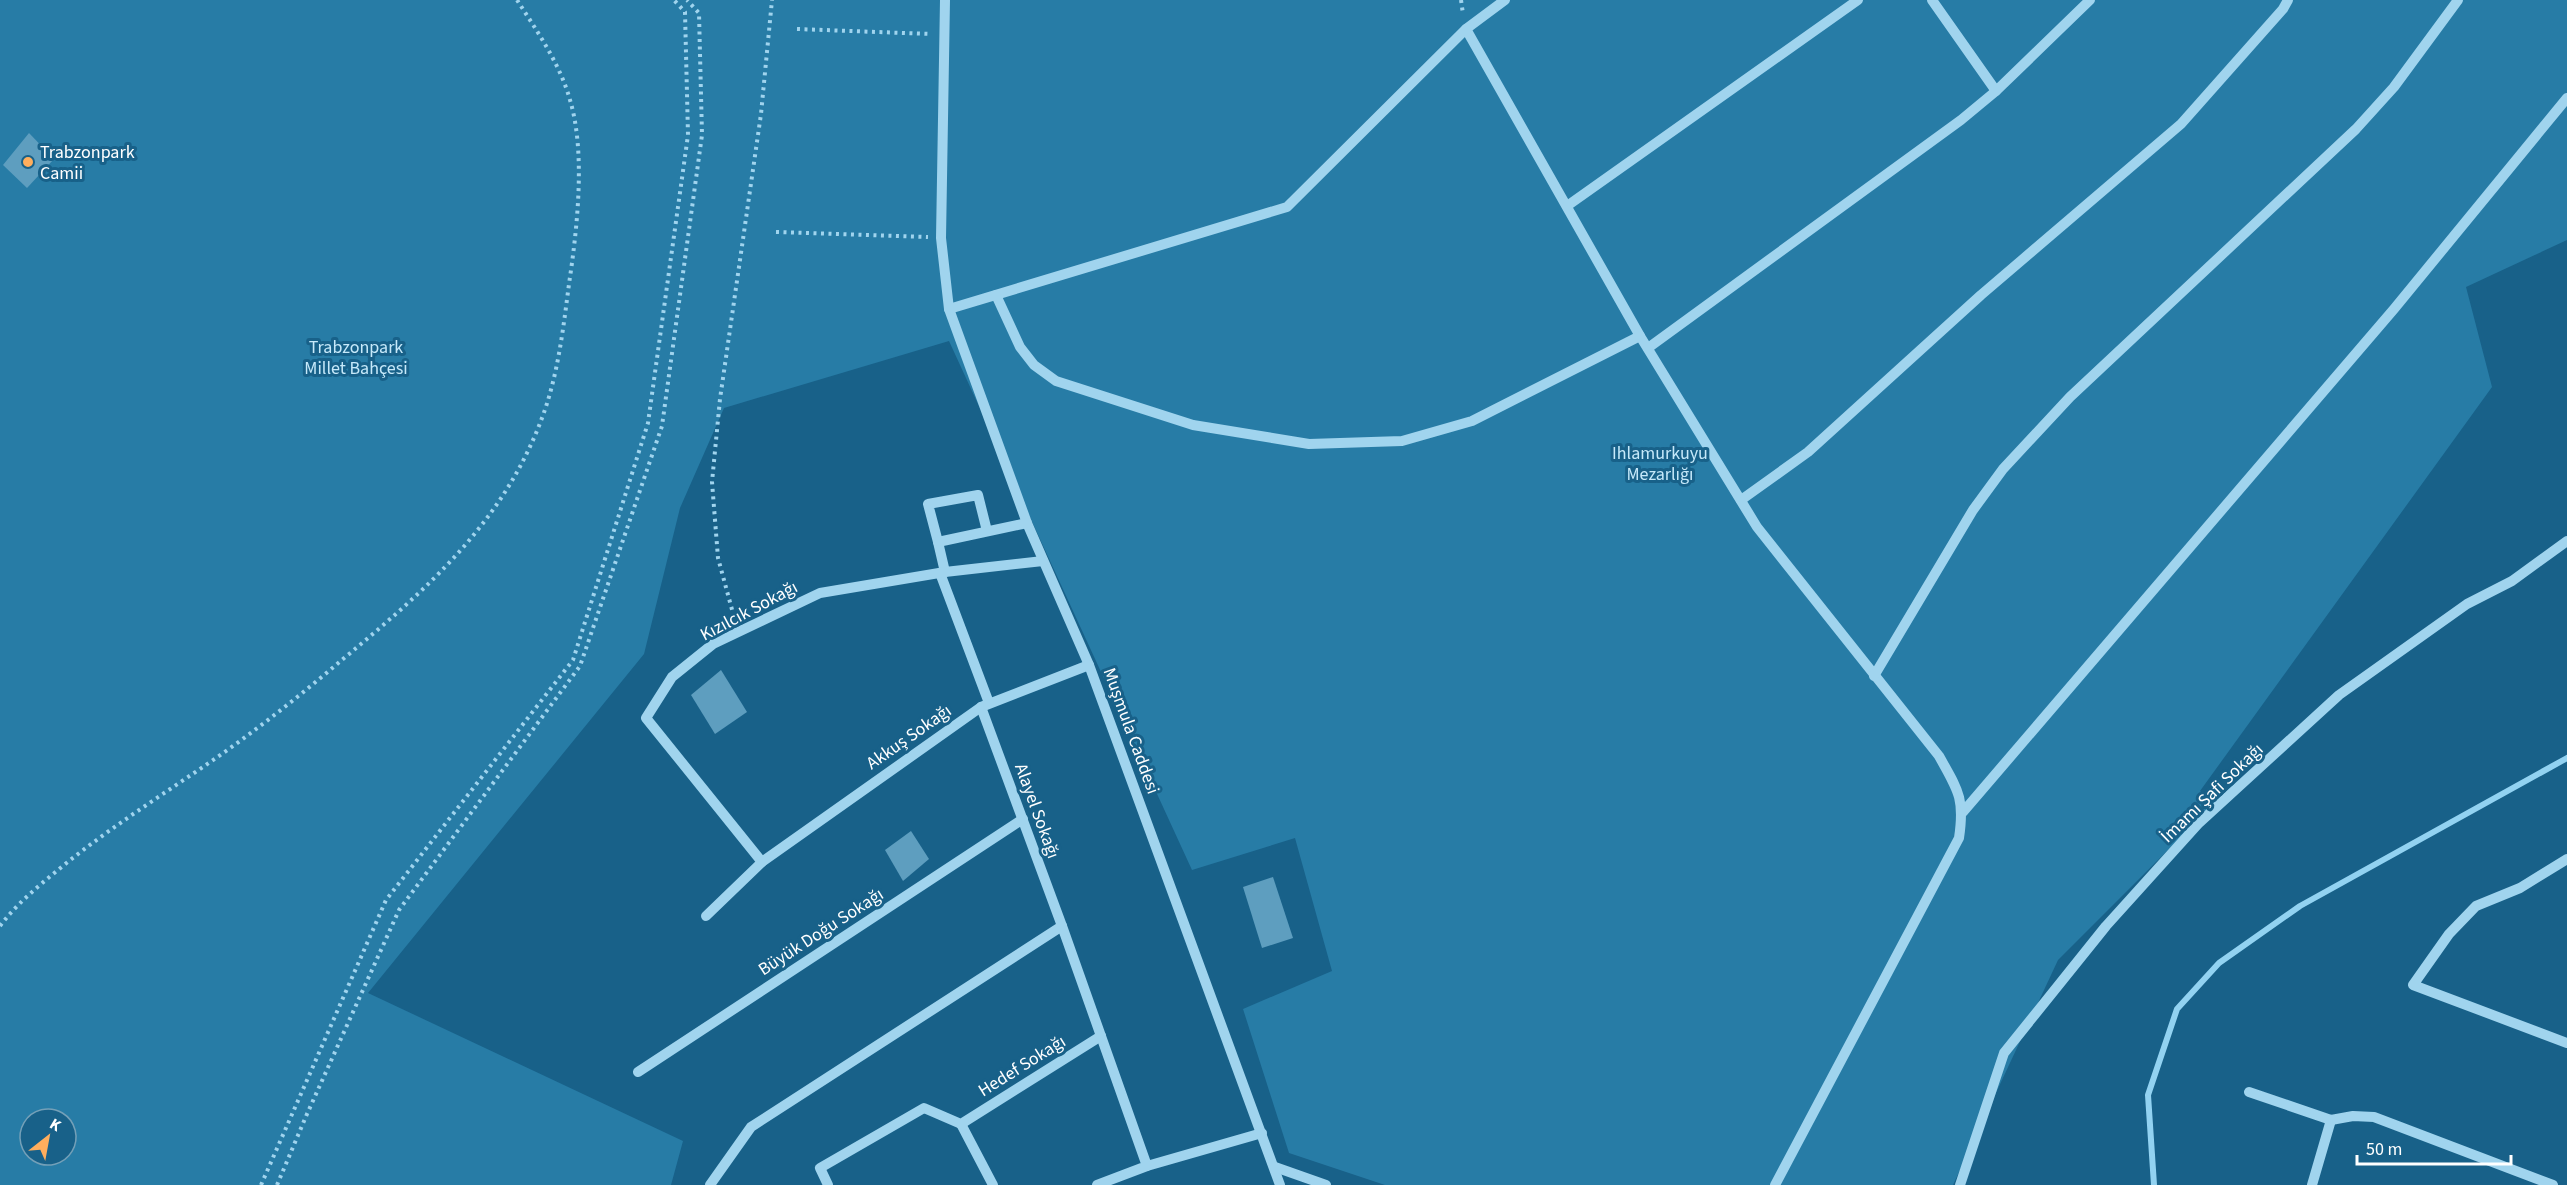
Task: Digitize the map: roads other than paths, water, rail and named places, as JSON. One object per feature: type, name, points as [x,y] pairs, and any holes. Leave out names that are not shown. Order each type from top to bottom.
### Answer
[{"type":"street","name":"Muşmula Caddesi","points":[[945,0],[941,237],[949,309],[1027,523],[1089,666],[1280,1185]]},
{"type":"street","points":[[949,309],[1287,207],[1466,29],[1505,0]]},
{"type":"street","points":[[1567,206],[1858,0]]},
{"type":"street","points":[[1932,0],[1996,91]]},
{"type":"street","points":[[1648,348],[1960,120],[1996,91],[2090,0]]},
{"type":"street","points":[[1741,500],[1808,452],[1981,295],[2181,124],[2283,9],[2288,0]]},
{"type":"street","points":[[1874,676],[1973,510],[2032,436],[2070,397],[2356,129],[2401,78],[2458,0]]},
{"type":"street","points":[[1466,29],[1640,336],[1757,527],[1938,756],[1957,789],[1963,812],[1959,838],[1775,1185]]},
{"type":"street","points":[[1963,812],[2394,309],[2567,98]]},
{"type":"street","points":[[996,295],[1020,347],[1034,365],[1056,381],[1109,396],[1193,426],[1309,444],[1402,441],[1472,421],[1640,336]]},
{"type":"street","points":[[987,531],[978,495],[928,504],[938,542],[1027,523]]},
{"type":"street","name":"İmamı Şafi Sokağı","points":[[1960,1185],[2004,1053],[2106,926],[2199,823],[2338,695],[2467,604],[2512,581],[2567,541]]},
{"type":"street","name":"Alayel Sokağı","points":[[938,542],[942,572],[1023,819],[1147,1166]]},
{"type":"street","name":"Kızılcık Sokağı","points":[[762,862],[646,718],[672,677],[713,644],[820,592],[942,572],[1043,561]]},
{"type":"street","name":"Akkuş Sokağı","points":[[706,916],[762,862],[985,705],[1089,666]]},
{"type":"street","name":"Büyük Doğu Sokağı","points":[[638,1072],[1023,819]]},
{"type":"street","points":[[2567,859],[2520,888],[2476,906],[2449,934],[2413,985],[2567,1043]]},
{"type":"street","points":[[710,1185],[751,1127],[1062,926]]},
{"type":"street","name":"Hedef Sokağı","points":[[961,1124],[1101,1036]]},
{"type":"street","points":[[2250,1092],[2331,1120],[2353,1116],[2374,1117],[2553,1185]]},
{"type":"street","points":[[828,1185],[820,1168],[924,1108],[961,1124],[993,1185]]},
{"type":"street","points":[[2312,1185],[2331,1120]]},
{"type":"street","points":[[1097,1185],[1147,1166],[1262,1134]]},
{"type":"street","points":[[1275,1167],[1326,1185]]},
{"type":"waterway","points":[[2154,1185],[2148,1095],[2177,1009],[2219,963],[2300,906],[2567,758]]},
{"type":"place","name":"Trabzonpark Camii","points":[[28,162]]},
{"type":"park label","name":"Trabzonpark Millet Bahçesi","points":[[356,357]]},
{"type":"park label","name":"Ihlamurkuyu Mezarlığı","points":[[1660,463]]}]
